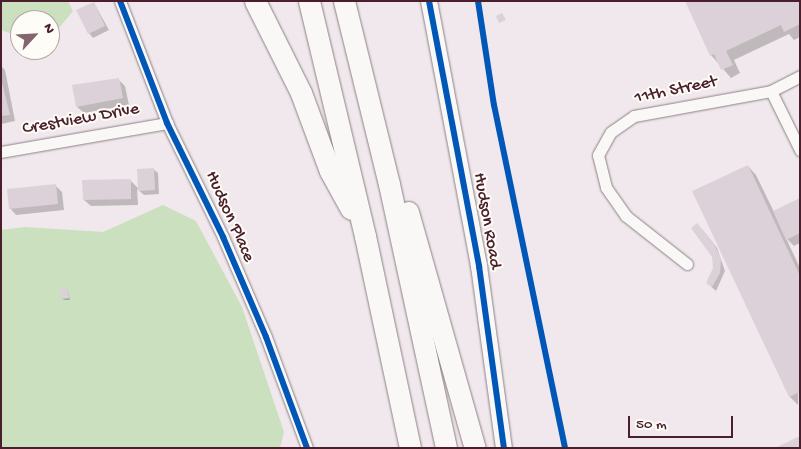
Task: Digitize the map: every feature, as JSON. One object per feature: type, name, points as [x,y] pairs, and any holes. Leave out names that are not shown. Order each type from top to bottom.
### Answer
[{"type":"highway","points":[[254,1],[286,61],[330,171],[364,236]]},
{"type":"highway","points":[[309,1],[364,236],[410,448]]},
{"type":"highway","points":[[344,1],[358,54],[446,448]]},
{"type":"highway","points":[[358,54],[422,256],[474,448]]},
{"type":"street","name":"Hudson Place","points":[[120,1],[167,123],[223,237],[266,336],[307,448]]},
{"type":"street","name":"Hudson Road","points":[[429,1],[479,266],[504,448]]},
{"type":"street","name":"11th Street","points":[[687,264],[626,216],[606,187],[598,155],[611,132],[634,116],[771,91],[800,76]]},
{"type":"street","points":[[771,91],[800,150]]},
{"type":"street","name":"Crestview Drive","points":[[1,152],[167,123]]},
{"type":"green space","points":[[1,1],[68,1],[73,11],[60,27],[60,10],[10,10],[10,33],[1,30]]},
{"type":"green space","points":[[163,205],[196,221],[242,307],[284,432],[280,448],[1,448],[1,230],[25,227],[103,232]]},
{"type":"building","points":[[685,1],[800,1],[800,24],[784,32],[781,25],[726,51],[733,65],[721,70],[714,54],[710,56]]},
{"type":"building","points":[[94,2],[105,26],[88,34],[76,10]]},
{"type":"building","points":[[502,13],[506,20],[499,23],[496,16]]},
{"type":"building","points":[[119,78],[123,98],[76,107],[72,85]]},
{"type":"building","points":[[1,79],[10,115],[1,116]]},
{"type":"building","points":[[748,165],[800,276],[800,392],[789,397],[692,191]]},
{"type":"building","points":[[154,168],[155,190],[138,191],[137,169]]},
{"type":"building","points":[[131,179],[131,199],[83,200],[82,180]]},
{"type":"building","points":[[56,184],[58,204],[9,209],[7,189]]},
{"type":"building","points":[[800,198],[800,233],[786,240],[773,211]]},
{"type":"building","points":[[697,223],[713,242],[721,259],[720,273],[712,287],[706,283],[713,268],[712,257],[691,228]]},
{"type":"building","points":[[60,288],[67,288],[69,298],[61,299]]},
{"type":"building","points":[[800,436],[800,448],[775,448]]},
{"type":"cycle path","points":[[120,1],[167,123],[223,237],[266,337],[307,448]]},
{"type":"cycle path","points":[[429,1],[479,266],[504,448]]},
{"type":"cycle path","points":[[478,1],[494,105],[565,448]]}]
